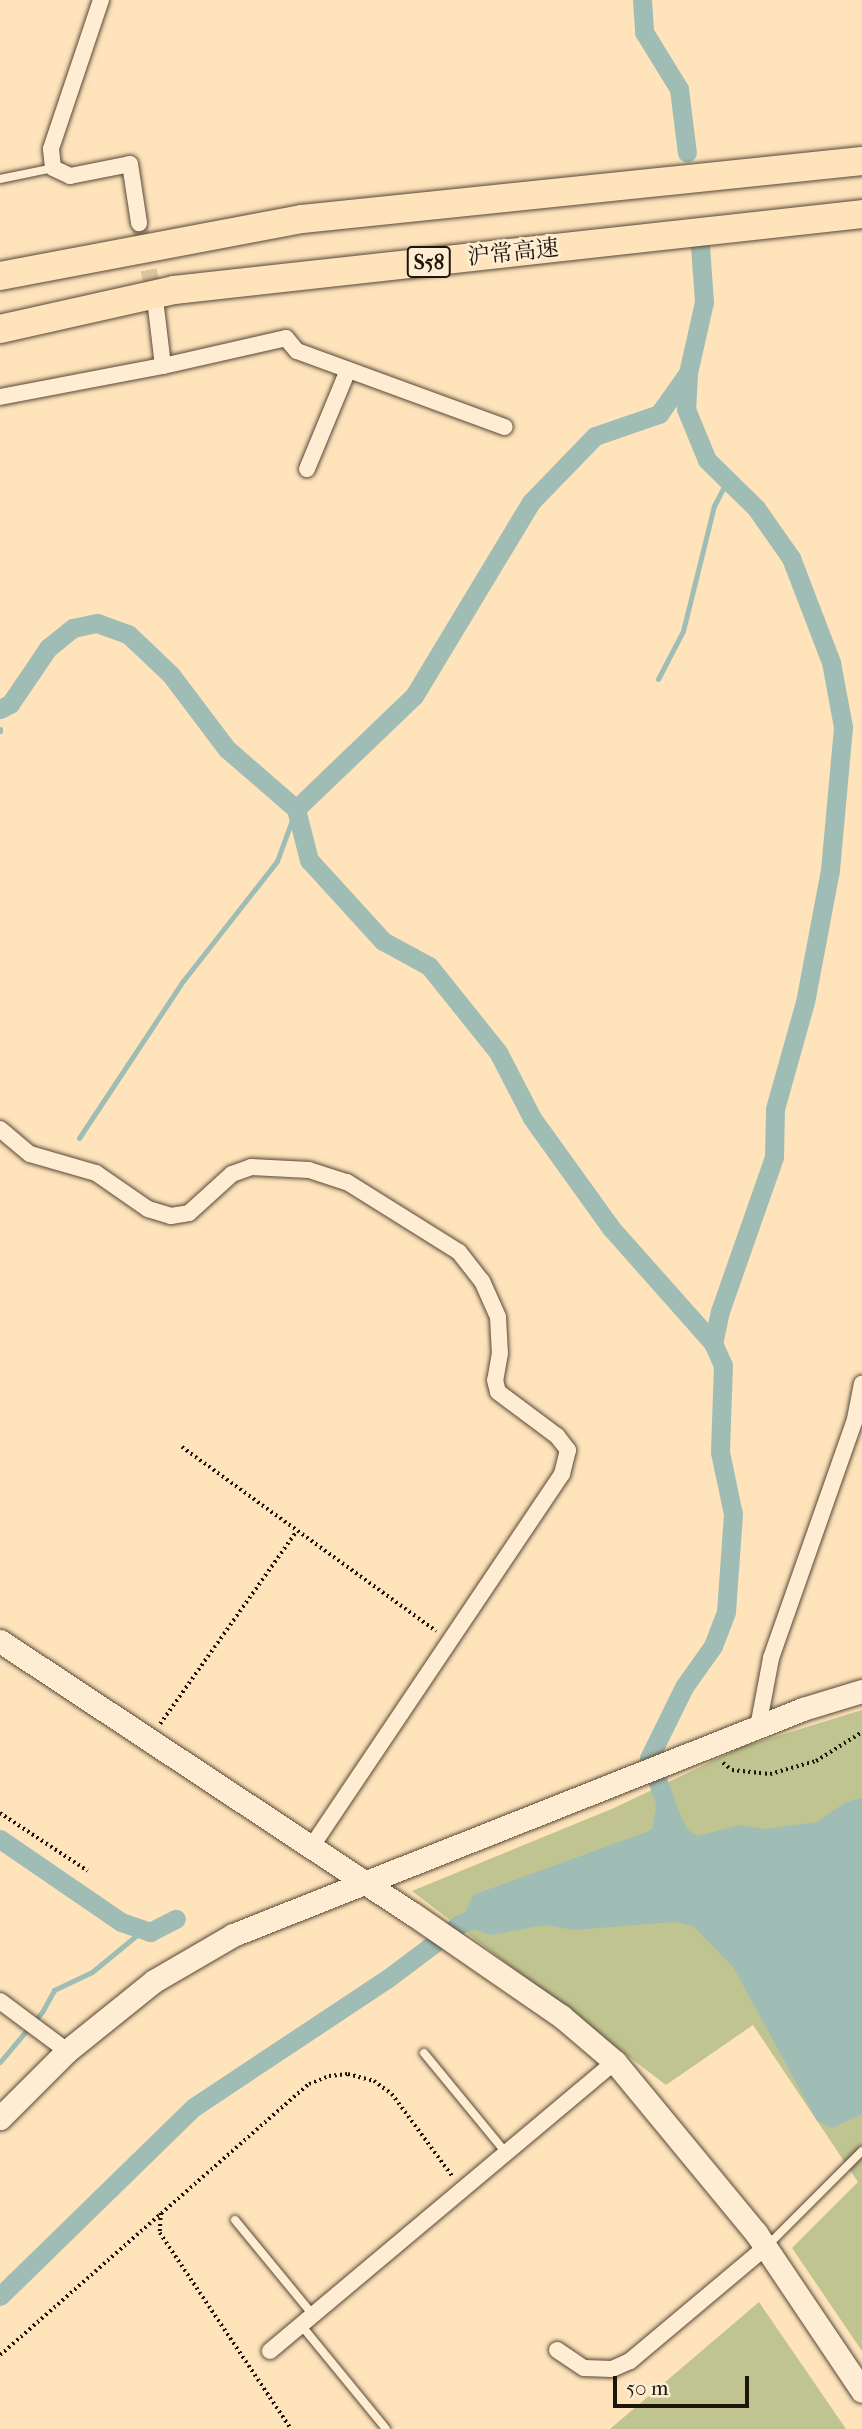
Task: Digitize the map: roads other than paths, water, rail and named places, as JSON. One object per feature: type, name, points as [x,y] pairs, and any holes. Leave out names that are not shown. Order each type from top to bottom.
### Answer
[{"type":"highway","points":[[0,276],[302,219],[862,161]]},
{"type":"highway","name":"沪常高速","points":[[0,329],[174,290],[862,214]]},
{"type":"main road","points":[[0,1641],[413,1914],[561,2016],[615,2062],[766,2247],[862,2390]]},
{"type":"main road","points":[[0,2118],[67,2051],[154,1981],[233,1935],[758,1727],[862,1691]]},
{"type":"street","points":[[100,0],[51,149],[53,168],[70,176],[130,164],[139,223]]},
{"type":"street","points":[[156,307],[163,366]]},
{"type":"street","points":[[0,397],[163,366],[286,338],[297,351],[505,426]]},
{"type":"street","points":[[307,469],[348,370]]},
{"type":"street","points":[[0,1129],[30,1154],[96,1173],[148,1209],[171,1216],[189,1213],[232,1174],[251,1167],[309,1170],[347,1182],[459,1252],[482,1281],[498,1317],[500,1353],[495,1380],[498,1392],[557,1436],[568,1450],[562,1474],[311,1847]]},
{"type":"street","points":[[758,1727],[771,1658],[855,1419],[862,1384]]},
{"type":"street","points":[[0,2001],[67,2051]]},
{"type":"street","points":[[270,2351],[615,2062]]},
{"type":"street","points":[[557,2350],[584,2368],[612,2368],[630,2361],[766,2247]]},
{"type":"lane","points":[[0,178],[53,168]]},
{"type":"lane","points":[[424,2053],[506,2153]]},
{"type":"lane","points":[[766,2247],[862,2151]]},
{"type":"lane","points":[[235,2220],[386,2429]]},
{"type":"water","points":[[862,1798],[862,2114],[832,2128],[817,2121],[733,1967],[693,1926],[675,1922],[573,1930],[546,1925],[490,1935],[460,1924],[473,1895],[652,1830],[656,1806],[673,1800],[688,1830],[697,1836],[740,1825],[766,1829],[817,1822],[846,1802]]},
{"type":"waterway","points":[[642,0],[644,32],[679,89],[687,153]]},
{"type":"waterway","points":[[0,709],[10,704],[48,648],[73,628],[97,623],[128,634],[171,675],[227,749],[296,809],[414,696],[531,502],[595,436],[659,414],[688,373],[704,302],[700,246]]},
{"type":"waterway","points":[[688,374],[686,409],[707,460],[756,508],[791,558],[831,662],[843,727],[830,870],[805,1002],[775,1109],[774,1157],[720,1311],[713,1343]]},
{"type":"waterway","points":[[658,679],[683,631],[714,506],[724,486],[733,485]]},
{"type":"waterway","points":[[79,1138],[183,981],[277,861],[296,809]]},
{"type":"waterway","points":[[296,809],[309,860],[383,941],[429,966],[498,1052],[532,1118],[611,1228],[713,1343],[723,1365],[720,1452],[733,1514],[726,1612],[713,1646],[684,1687],[649,1758],[674,1826]]},
{"type":"waterway","points":[[0,1839],[121,1922],[150,1932],[176,1919]]},
{"type":"waterway","points":[[0,2296],[194,2107],[387,1979],[460,1924],[483,1915]]},
{"type":"waterway","points":[[0,2062],[42,2012],[54,1990],[92,1972],[143,1930]]},
{"type":"tunnel","points":[[139,223],[155,301]]}]
